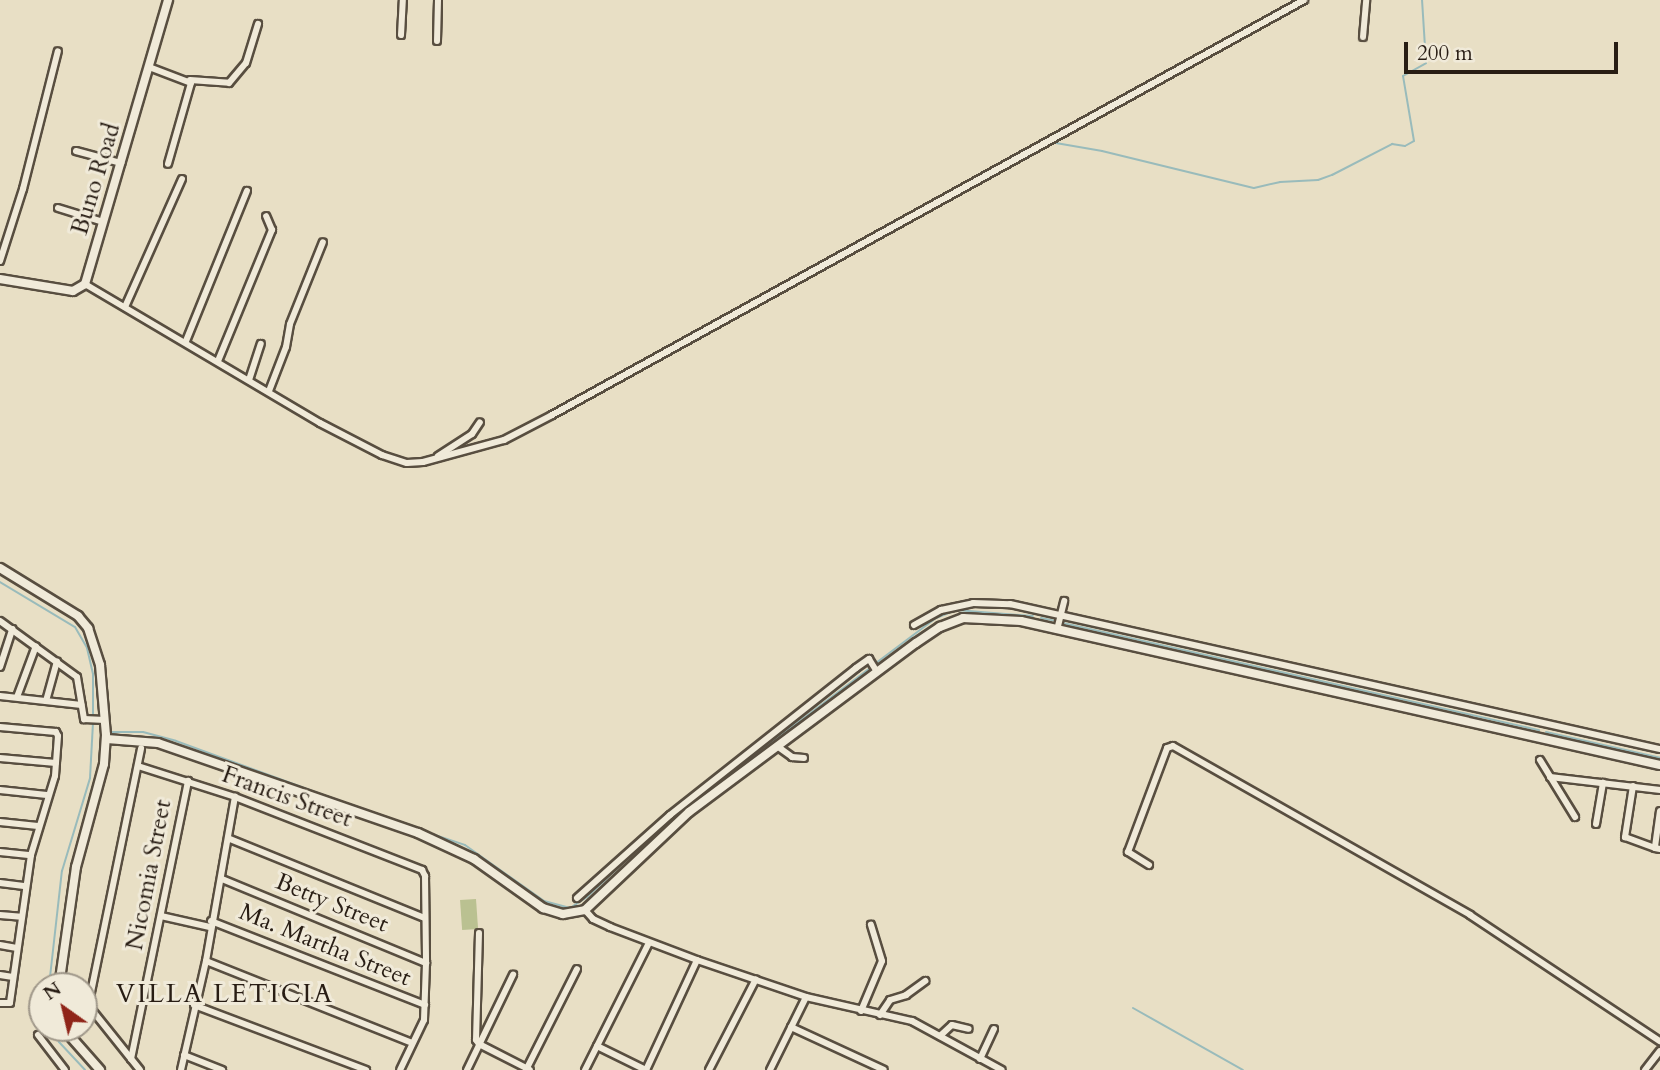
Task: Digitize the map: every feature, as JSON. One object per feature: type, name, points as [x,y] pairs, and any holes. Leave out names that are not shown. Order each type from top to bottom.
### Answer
[{"type":"street","name":"Buno Road","points":[[85,284],[168,0]]},
{"type":"street","points":[[401,35],[403,0]]},
{"type":"street","points":[[438,0],[438,41]]},
{"type":"street","points":[[0,279],[73,290],[85,284],[382,455],[408,463],[434,460],[504,440],[552,415],[1304,0]]},
{"type":"street","points":[[1363,37],[1366,0]]},
{"type":"street","points":[[149,66],[190,80],[229,83],[246,63],[258,24]]},
{"type":"street","points":[[0,261],[23,189],[58,51]]},
{"type":"street","points":[[167,164],[190,80]]},
{"type":"street","points":[[76,151],[121,163]]},
{"type":"street","points":[[125,307],[181,179]]},
{"type":"street","points":[[186,341],[247,191]]},
{"type":"street","points":[[58,208],[103,222]]},
{"type":"street","points":[[218,361],[271,230],[266,216]]},
{"type":"street","points":[[268,391],[286,347],[290,324],[323,242]]},
{"type":"street","points":[[249,380],[261,344]]},
{"type":"street","points":[[434,460],[472,434],[480,422]]},
{"type":"street","points":[[0,568],[69,609],[88,628],[100,665],[102,720],[107,739],[99,787],[76,867],[61,972]]},
{"type":"street","points":[[1057,629],[1064,601]]},
{"type":"street","points":[[914,625],[942,610],[973,603],[1061,613],[1660,748]]},
{"type":"street","points":[[1035,625],[1039,610]]},
{"type":"street","points":[[107,739],[158,743],[376,818],[474,859],[549,911],[570,914],[585,910],[687,815],[777,746],[930,633],[956,620],[995,618],[1057,629],[1660,765]]},
{"type":"street","points":[[0,621],[77,677],[86,719],[102,720]]},
{"type":"street","points":[[0,667],[12,629]]},
{"type":"street","points":[[17,697],[36,646]]},
{"type":"street","points":[[577,898],[670,815],[856,668],[869,659],[877,672]]},
{"type":"street","points":[[46,701],[57,661]]},
{"type":"street","points":[[0,696],[82,705]]},
{"type":"street","points":[[1540,739],[1544,724]]},
{"type":"street","points":[[0,727],[56,732],[56,763],[31,855],[10,1004],[0,1003]]},
{"type":"street","points":[[777,746],[792,757],[804,758]]},
{"type":"street","points":[[1149,865],[1128,852],[1167,748],[1173,746],[1470,915],[1660,1041]]},
{"type":"street","points":[[140,1070],[92,1010],[89,1002],[141,748]]},
{"type":"street","points":[[0,758],[56,763]]},
{"type":"street","points":[[1540,760],[1575,817]]},
{"type":"street","name":"Francis Street","points":[[138,766],[235,797],[422,870],[425,876],[425,918]]},
{"type":"street","points":[[1550,777],[1660,790]]},
{"type":"street","name":"Nicomia Street","points":[[131,1059],[188,781]]},
{"type":"street","points":[[1596,824],[1603,783]]},
{"type":"street","points":[[1633,786],[1625,837],[1657,849],[1660,811]]},
{"type":"street","points":[[0,790],[47,795]]},
{"type":"street","points":[[181,1070],[206,961],[211,924],[230,839],[235,797]]},
{"type":"street","points":[[0,822],[38,826]]},
{"type":"street","points":[[230,839],[425,918],[424,1020],[400,1070]]},
{"type":"street","points":[[0,852],[31,855]]},
{"type":"street","name":"Betty Street","points":[[222,879],[426,962]]},
{"type":"street","points":[[0,883],[26,886]]},
{"type":"street","points":[[585,910],[593,919],[697,960],[806,997],[912,1021],[1002,1070]]},
{"type":"street","points":[[0,915],[21,917]]},
{"type":"street","name":"Ma. Martha Street","points":[[161,916],[211,924],[425,1005]]},
{"type":"street","points":[[861,1011],[882,961],[871,925]]},
{"type":"street","points":[[479,933],[476,1040],[528,1069],[577,969]]},
{"type":"street","points":[[585,1070],[649,943]]},
{"type":"street","points":[[0,945],[16,948]]},
{"type":"street","points":[[597,1046],[646,1070],[697,960]]},
{"type":"street","points":[[206,961],[412,1043]]},
{"type":"street","points":[[0,975],[13,977]]},
{"type":"street","points":[[467,1070],[513,975]]},
{"type":"street","points":[[709,1070],[756,979]]},
{"type":"street","points":[[880,1015],[890,1000],[906,995],[925,981]]},
{"type":"street","points":[[770,1070],[806,997]]},
{"type":"street","points":[[194,1005],[366,1070]]},
{"type":"street","points":[[940,1036],[952,1025],[969,1029]]},
{"type":"street","points":[[791,1027],[884,1070]]},
{"type":"street","points":[[980,1059],[993,1029]]},
{"type":"street","points":[[43,1042],[65,1070]]},
{"type":"street","points":[[75,1042],[100,1070]]},
{"type":"street","points":[[1645,1070],[1660,1051]]},
{"type":"street","points":[[184,1055],[222,1070]]},
{"type":"green space","points":[[476,899],[478,929],[462,930],[460,900]]},
{"type":"waterway","points":[[1050,142],[1102,151],[1254,188],[1280,182],[1318,180],[1332,175],[1392,144],[1405,146],[1414,141],[1403,76],[1426,63],[1422,0]]},
{"type":"waterway","points":[[0,582],[75,627],[87,648],[93,674],[93,717]]},
{"type":"waterway","points":[[876,663],[936,618],[956,610],[1033,616]]},
{"type":"waterway","points":[[1041,618],[1056,621]]},
{"type":"waterway","points":[[1063,623],[1539,730]]},
{"type":"waterway","points":[[423,831],[465,845],[544,901],[570,908],[587,897],[671,818],[869,669]]},
{"type":"waterway","points":[[51,972],[62,871],[90,778],[93,722]]},
{"type":"waterway","points":[[111,732],[143,732],[176,741],[384,817]]},
{"type":"waterway","points":[[1546,732],[1660,758]]},
{"type":"waterway","points":[[1133,1008],[1243,1070]]},
{"type":"waterway","points":[[59,1042],[85,1070]]},
{"type":"district","name":"VILLA LETICIA","points":[[225,994]]}]
